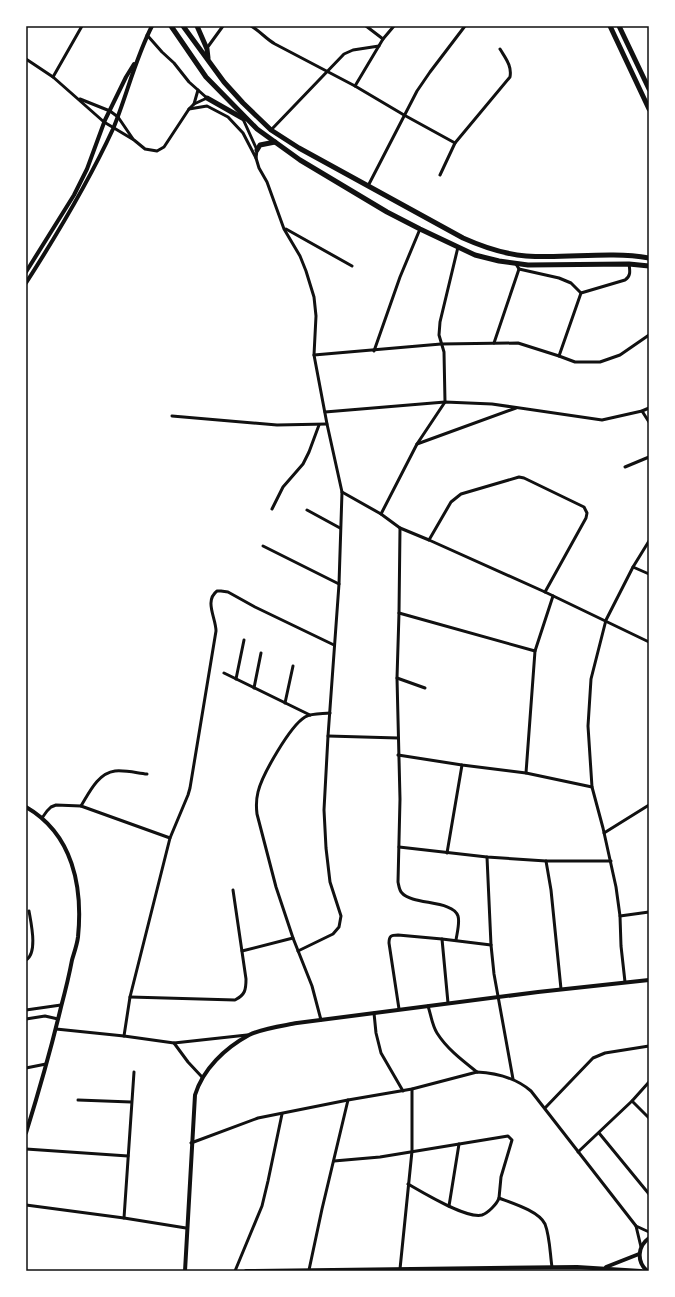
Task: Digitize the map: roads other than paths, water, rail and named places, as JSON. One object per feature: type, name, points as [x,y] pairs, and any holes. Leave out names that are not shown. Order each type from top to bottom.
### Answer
[{"type":"main road","points":[[171,26],[206,77],[251,123]]},
{"type":"main road","points":[[183,26],[205,50]]},
{"type":"main road","points":[[197,26],[209,61],[224,82],[271,130],[299,148],[464,238],[492,249],[512,254],[534,256],[621,255],[649,258]]},
{"type":"main road","points":[[610,26],[649,109]]},
{"type":"main road","points":[[619,26],[649,89]]},
{"type":"main road","points":[[207,98],[251,123],[275,142],[330,178],[420,230],[458,247],[517,267],[528,265],[629,264],[649,266]]},
{"type":"main road","points":[[257,150],[260,145],[275,142]]},
{"type":"street","points":[[53,77],[82,26]]},
{"type":"street","points":[[26,283],[79,197],[113,128],[136,61],[152,26]]},
{"type":"street","points":[[205,50],[223,26]]},
{"type":"street","points":[[251,26],[275,44],[355,86],[455,143]]},
{"type":"street","points":[[366,26],[383,39]]},
{"type":"street","points":[[355,86],[383,39],[394,26]]},
{"type":"street","points":[[368,186],[404,115],[430,72],[465,26]]},
{"type":"street","points":[[26,59],[53,77],[104,122],[149,150],[156,151],[164,147],[189,109],[194,104],[207,98],[190,82],[147,35]]},
{"type":"street","points":[[271,130],[348,51],[379,46]]},
{"type":"street","points":[[440,174],[455,143],[510,77],[511,70],[500,49]]},
{"type":"street","points":[[26,272],[80,183],[104,122],[126,77],[136,61]]},
{"type":"street","points":[[194,104],[198,90]]},
{"type":"street","points":[[77,98],[110,111],[118,117],[134,140]]},
{"type":"street","points":[[189,109],[207,106],[228,117],[243,133],[267,182],[284,229],[302,261],[311,283],[316,316],[314,354],[342,492],[339,584],[324,790],[324,830],[330,882],[341,916],[341,922],[336,931],[332,934],[298,951]]},
{"type":"street","points":[[243,118],[257,150],[256,158]]},
{"type":"street","points":[[284,229],[352,266]]},
{"type":"street","points":[[374,351],[400,277],[420,230]]},
{"type":"street","points":[[381,514],[416,444],[445,402],[444,352],[439,335],[440,322],[458,247]]},
{"type":"street","points":[[581,293],[625,280],[630,274],[629,264]]},
{"type":"street","points":[[494,343],[517,267],[559,278],[571,283],[581,293]]},
{"type":"street","points":[[559,356],[581,293]]},
{"type":"street","points":[[314,354],[374,351],[441,344],[518,343],[576,362],[600,362],[620,355],[649,335]]},
{"type":"street","points":[[325,412],[445,402],[492,404],[602,420],[649,408]]},
{"type":"street","points":[[416,444],[518,408]]},
{"type":"street","points":[[642,411],[649,422]]},
{"type":"street","points":[[172,416],[277,425],[327,424]]},
{"type":"street","points":[[272,509],[283,487],[303,464],[319,425]]},
{"type":"street","points":[[625,467],[649,456]]},
{"type":"street","points":[[429,540],[451,502],[456,497],[461,494],[512,478],[524,478],[584,507],[586,513],[586,518],[545,592]]},
{"type":"street","points":[[342,492],[381,514],[400,528],[545,592],[649,642]]},
{"type":"street","points":[[307,510],[340,528]]},
{"type":"street","points":[[400,528],[397,678],[400,847],[398,882],[401,892],[406,896],[444,906],[455,911],[459,919],[456,940]]},
{"type":"street","points":[[625,982],[620,916],[616,887],[611,861],[592,787],[588,726],[589,698],[591,679],[606,620],[633,567],[649,541]]},
{"type":"street","points":[[263,546],[339,584]]},
{"type":"street","points":[[633,567],[649,574]]},
{"type":"street","points":[[124,1036],[130,997],[170,838],[190,788],[216,631],[215,620],[210,604],[211,598],[217,591],[228,592],[255,607],[334,645]]},
{"type":"street","points":[[526,773],[535,651],[553,596]]},
{"type":"street","points":[[399,613],[535,651]]},
{"type":"street","points":[[236,679],[244,640]]},
{"type":"street","points":[[254,688],[261,652]]},
{"type":"street","points":[[285,703],[293,666]]},
{"type":"street","points":[[224,673],[310,715]]},
{"type":"street","points":[[397,678],[425,688]]},
{"type":"street","points":[[320,1020],[312,986],[293,938],[276,887],[257,814],[256,804],[258,792],[274,759],[294,728],[305,717],[330,713]]},
{"type":"street","points":[[328,736],[398,738]]},
{"type":"street","points":[[398,755],[526,773],[592,787]]},
{"type":"street","points":[[447,853],[462,765]]},
{"type":"street","points":[[81,806],[95,783],[104,775],[114,771],[147,774]]},
{"type":"street","points":[[42,818],[47,810],[56,805],[81,806],[170,838]]},
{"type":"street","points":[[604,833],[649,805]]},
{"type":"street","points":[[26,807],[51,826],[64,846],[73,869],[78,895],[78,938],[56,1029],[27,1125],[26,1133]]},
{"type":"street","points":[[400,847],[487,857],[546,861],[611,861]]},
{"type":"street","points":[[487,857],[491,945],[513,1079]]},
{"type":"street","points":[[546,861],[551,890],[561,989]]},
{"type":"street","points":[[130,997],[234,1000],[241,997],[246,987],[233,890]]},
{"type":"street","points":[[26,960],[31,956],[33,941],[29,911]]},
{"type":"street","points":[[620,916],[649,912]]},
{"type":"street","points":[[399,1009],[389,943],[390,937],[398,935],[456,940],[491,945]]},
{"type":"street","points":[[242,951],[293,938]]},
{"type":"street","points":[[442,939],[448,1003]]},
{"type":"street","points":[[56,1029],[174,1043],[250,1035],[284,1025],[399,1009],[499,996],[649,980]]},
{"type":"street","points":[[26,1010],[61,1005]]},
{"type":"street","points":[[428,1006],[432,1022],[437,1032],[461,1059],[477,1072]]},
{"type":"street","points":[[374,1013],[376,1033],[381,1053],[403,1091]]},
{"type":"street","points":[[26,1020],[45,1016],[58,1019]]},
{"type":"street","points":[[185,1271],[186,1228],[191,1171],[191,1143],[195,1095],[198,1084],[209,1068],[225,1052],[250,1035]]},
{"type":"street","points":[[174,1043],[188,1062],[202,1077]]},
{"type":"street","points":[[545,1108],[593,1058],[605,1053],[649,1046]]},
{"type":"street","points":[[26,1068],[46,1064]]},
{"type":"street","points":[[124,1218],[134,1072]]},
{"type":"street","points":[[191,1143],[258,1118],[348,1100],[403,1091],[477,1072],[513,1079],[531,1091],[636,1226],[641,1247]]},
{"type":"street","points":[[578,1152],[632,1101],[649,1082]]},
{"type":"street","points":[[400,1269],[412,1151],[412,1089]]},
{"type":"street","points":[[78,1100],[131,1102]]},
{"type":"street","points":[[309,1270],[348,1100]]},
{"type":"street","points":[[632,1101],[649,1118]]},
{"type":"street","points":[[235,1271],[262,1206],[282,1114]]},
{"type":"street","points":[[598,1133],[649,1194]]},
{"type":"street","points":[[334,1161],[380,1157],[505,1136],[511,1138],[512,1143],[500,1184],[499,1198],[483,1215],[472,1214],[449,1206],[408,1184]]},
{"type":"street","points":[[449,1206],[459,1144]]},
{"type":"street","points":[[26,1149],[128,1156]]},
{"type":"street","points":[[499,1198],[535,1213],[540,1218],[548,1234],[552,1267]]},
{"type":"street","points":[[26,1205],[186,1228]]},
{"type":"street","points":[[636,1226],[649,1232]]},
{"type":"street","points":[[646,1271],[640,1262],[639,1254],[641,1247],[649,1238]]},
{"type":"street","points":[[604,1268],[639,1254]]},
{"type":"street","points":[[246,1271],[517,1269],[552,1267],[604,1268],[641,1271]]}]
